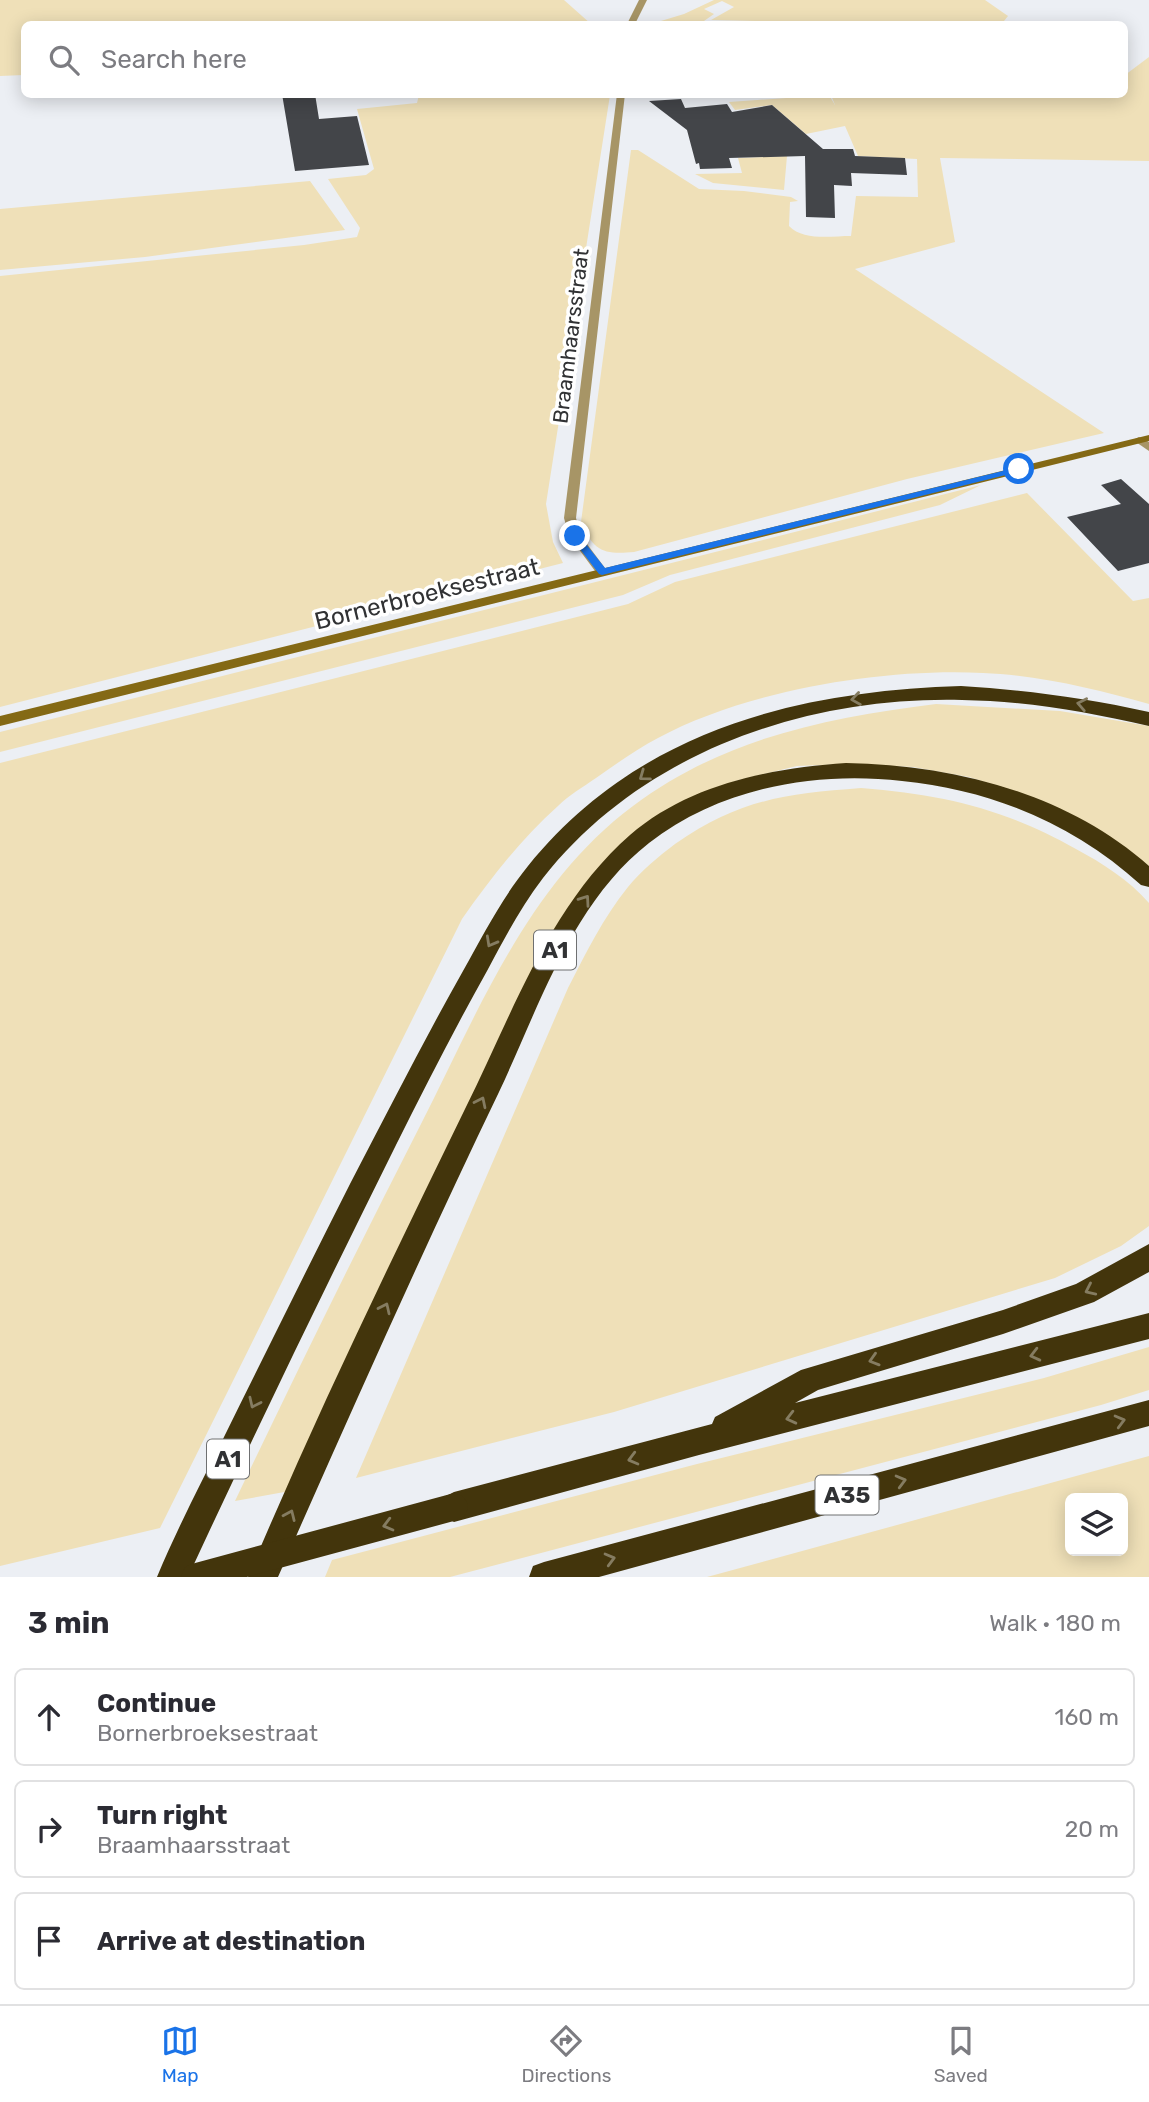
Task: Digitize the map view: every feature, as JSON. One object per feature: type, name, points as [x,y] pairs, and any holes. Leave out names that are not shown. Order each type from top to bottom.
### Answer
[{"type":"highway","name":"A1","points":[[172,1577],[283,1341],[449,1017],[503,921],[543,864],[600,807],[657,767],[719,736],[780,715],[851,699],[902,694],[1019,695],[1073,702],[1149,719]]},
{"type":"highway","name":"A1","points":[[262,1577],[458,1149],[554,953],[584,900],[612,865],[639,838],[673,816],[744,786],[807,772],[891,771],[966,782],[1036,806],[1088,833],[1135,865],[1149,879]]},
{"type":"highway","points":[[699,1441],[811,1379],[1003,1322],[1084,1293],[1134,1268],[1149,1256]]},
{"type":"highway","points":[[195,1577],[699,1441],[1149,1326]]},
{"type":"highway","name":"A35","points":[[544,1577],[1149,1413]]},
{"type":"main road","name":"Bornerbroeksestraat","points":[[0,721],[602,572],[1146,442]]},
{"type":"street","points":[[632,21],[643,0]]},
{"type":"street","name":"Braamhaarsstraat","points":[[602,572],[575,536],[570,518],[621,98]]},
{"type":"shaded area","points":[[0,0],[564,0],[588,21],[21,21],[21,75],[0,76]]},
{"type":"shaded area","points":[[714,0],[985,0],[1008,16],[1004,21],[711,20],[734,7],[722,1],[704,9],[714,14],[704,21],[661,21]]},
{"type":"shaded area","points":[[1149,57],[1149,161],[940,158],[955,242],[855,269],[1104,433],[907,479],[634,552],[615,553],[595,545],[581,522],[631,150],[638,150],[699,189],[791,197],[798,201],[790,202],[789,226],[802,234],[818,237],[851,236],[856,196],[918,197],[917,159],[858,156],[845,126],[806,134],[772,105],[735,110],[729,102],[831,98],[835,105],[832,98],[1128,98],[1128,73]]},
{"type":"shaded area","points":[[418,98],[610,98],[546,504],[553,542],[563,563],[0,707],[0,276],[304,245],[357,237],[360,228],[328,179],[366,175],[374,169],[357,109],[417,103]]},
{"type":"shaded area","points":[[787,156],[784,190],[713,183],[695,174],[742,173],[738,158]]},
{"type":"shaded area","points":[[310,181],[345,230],[145,257],[0,270],[0,209]]},
{"type":"shaded area","points":[[981,485],[940,505],[670,575],[623,595],[0,752],[0,732]]},
{"type":"shaded area","points":[[1027,493],[1133,601],[1149,598],[1149,704],[1067,684],[1004,674],[944,672],[860,679],[774,695],[693,721],[642,747],[571,795],[519,846],[462,919],[160,1528],[0,1566],[0,763],[628,604],[675,582]]},
{"type":"shaded area","points":[[936,704],[1060,711],[1149,726],[1149,866],[1040,800],[969,777],[913,767],[849,764],[797,766],[707,791],[591,877],[290,1491],[235,1501],[326,1312],[485,995],[535,911],[564,873],[596,837],[633,806],[703,763],[777,735],[816,724]]},
{"type":"shaded area","points":[[861,788],[946,800],[1023,823],[1105,866],[1124,879],[1149,903],[1149,1226],[1121,1246],[1055,1278],[614,1412],[356,1478],[568,988],[595,936],[619,899],[639,875],[675,844],[721,817],[742,808],[786,796]]},
{"type":"shaded area","points":[[1149,1347],[1149,1390],[1101,1405],[450,1577],[325,1577],[332,1560],[697,1464],[1044,1378]]},
{"type":"shaded area","points":[[1149,1456],[1149,1577],[707,1577]]},
{"type":"building","points":[[283,98],[316,98],[319,119],[357,116],[369,165],[295,171]]},
{"type":"building","points":[[681,99],[685,108],[727,104],[732,112],[772,105],[823,149],[853,149],[855,156],[905,158],[907,175],[851,173],[852,186],[834,185],[835,218],[806,217],[805,156],[729,158],[732,168],[700,169],[699,163],[696,164],[687,130],[649,101]]},
{"type":"building","points":[[1121,479],[1149,504],[1149,563],[1118,571],[1067,517],[1121,504],[1101,485]]},
{"type":"route","points":[[575,536],[602,572],[1019,469]]}]
